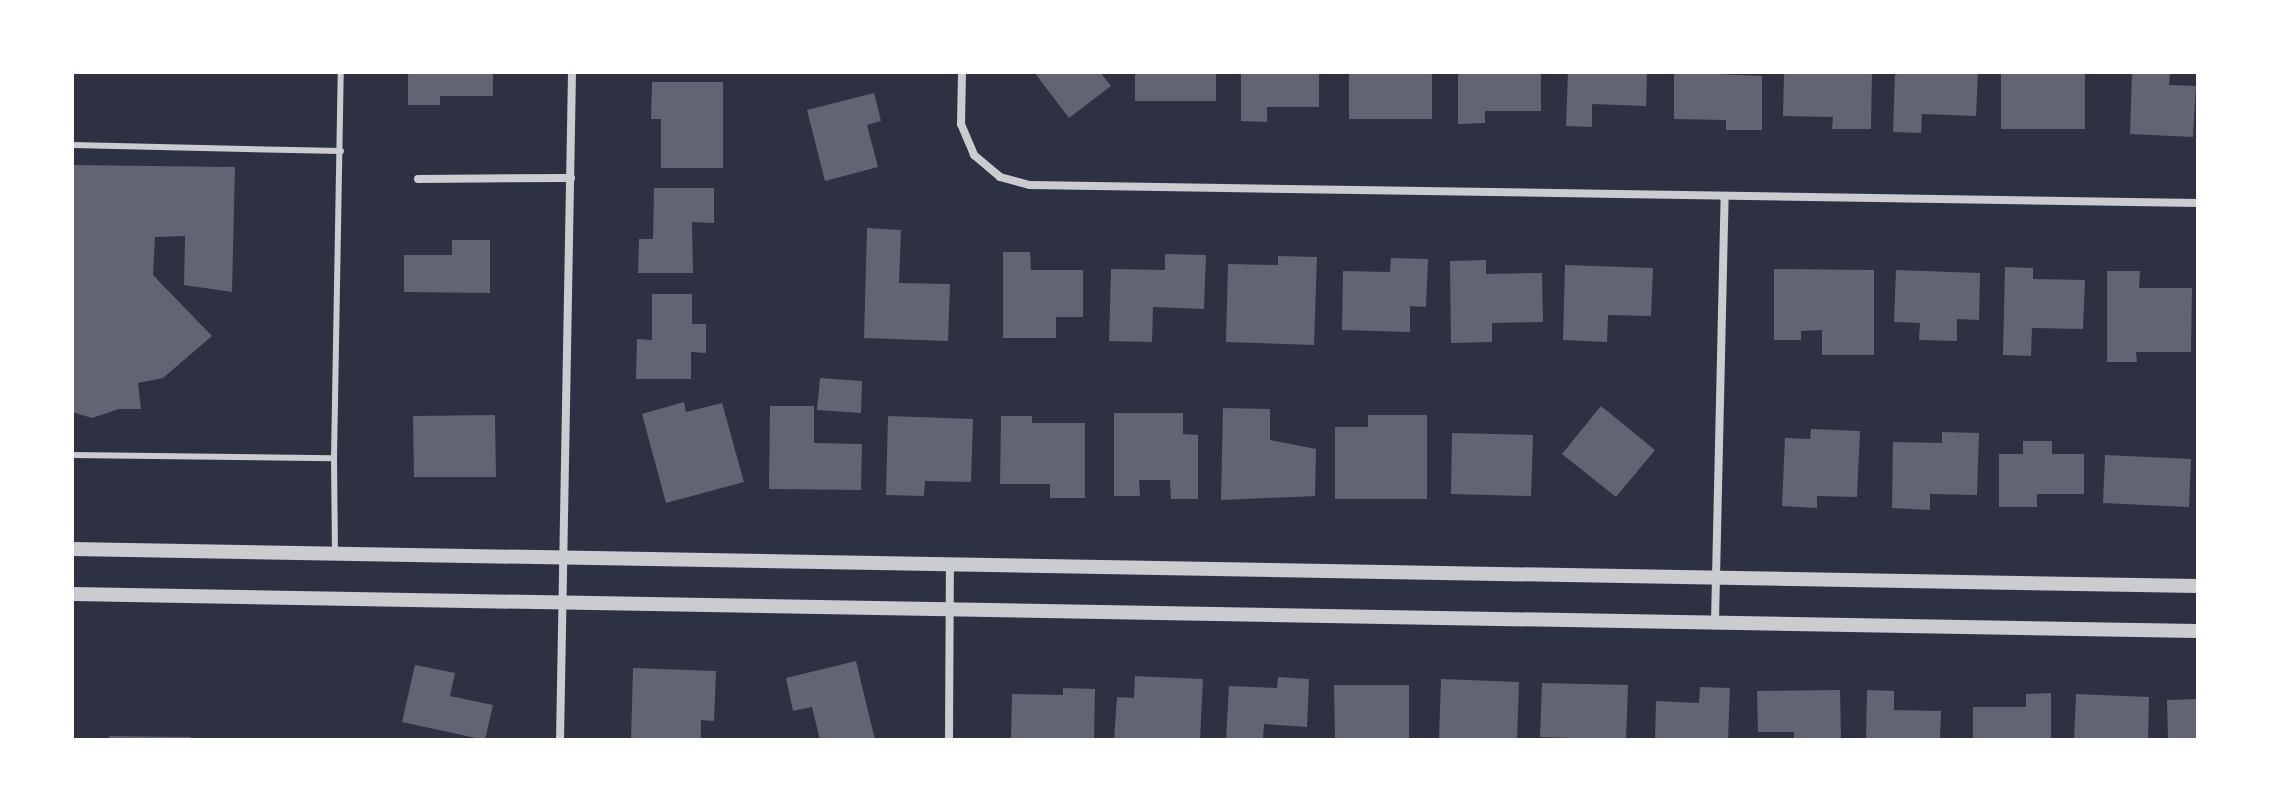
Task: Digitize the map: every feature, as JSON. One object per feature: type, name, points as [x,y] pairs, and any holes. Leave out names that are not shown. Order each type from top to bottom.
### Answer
[{"type":"street","points":[[560,740],[560,603],[572,72]]},
{"type":"street","points":[[962,72],[961,124],[974,155],[1000,177],[1030,185],[2198,203]]},
{"type":"street","points":[[418,179],[571,178]]},
{"type":"street","points":[[1715,621],[1725,196]]},
{"type":"street","points":[[72,549],[2198,586]]},
{"type":"street","points":[[949,740],[950,563]]},
{"type":"street","points":[[72,594],[2198,631]]},
{"type":"lane","points":[[335,554],[341,72]]},
{"type":"lane","points":[[72,145],[341,151]]},
{"type":"lane","points":[[72,455],[334,458]]},
{"type":"building","points":[[408,72],[493,72],[493,96],[440,96],[440,105],[408,105]]},
{"type":"building","points":[[1034,72],[1100,72],[1111,86],[1069,118]]},
{"type":"building","points":[[1135,72],[1216,72],[1216,101],[1135,101]]},
{"type":"building","points":[[1241,72],[1319,72],[1319,107],[1267,107],[1267,122],[1241,121]]},
{"type":"building","points":[[1349,72],[1432,72],[1432,119],[1349,119]]},
{"type":"building","points":[[1458,72],[1541,72],[1541,111],[1485,111],[1485,123],[1458,124]]},
{"type":"building","points":[[1568,72],[1647,72],[1646,106],[1592,104],[1592,127],[1566,126]]},
{"type":"building","points":[[1674,72],[1762,76],[1762,130],[1726,130],[1726,120],[1674,119]]},
{"type":"building","points":[[1872,72],[1871,129],[1832,129],[1833,117],[1783,116],[1784,74]]},
{"type":"building","points":[[1895,72],[1978,72],[1976,116],[1922,114],[1921,133],[1893,132]]},
{"type":"building","points":[[2001,72],[2085,72],[2085,129],[2001,129]]},
{"type":"building","points":[[2132,72],[2170,72],[2169,85],[2196,86],[2193,137],[2130,134]]},
{"type":"building","points":[[652,82],[723,82],[723,168],[661,168],[661,119],[651,119]]},
{"type":"building","points":[[874,93],[881,121],[867,125],[878,167],[825,181],[807,110]]},
{"type":"building","points":[[72,165],[235,167],[232,292],[184,285],[185,236],[155,237],[153,275],[212,336],[163,378],[138,383],[141,409],[119,409],[92,418],[72,412]]},
{"type":"building","points":[[654,188],[714,188],[714,223],[692,222],[693,273],[638,273],[639,239],[653,239]]},
{"type":"building","points":[[867,228],[901,230],[899,283],[950,284],[948,341],[864,338]]},
{"type":"building","points":[[452,240],[490,240],[490,293],[404,292],[404,255],[452,255]]},
{"type":"building","points":[[1003,252],[1030,252],[1031,270],[1083,270],[1083,317],[1056,317],[1056,338],[1003,338]]},
{"type":"building","points":[[1165,254],[1206,255],[1204,309],[1153,307],[1152,342],[1109,341],[1111,269],[1165,270]]},
{"type":"building","points":[[1278,256],[1317,257],[1314,345],[1226,342],[1228,264],[1278,265]]},
{"type":"building","points":[[1391,258],[1428,259],[1426,307],[1410,306],[1410,332],[1342,330],[1343,271],[1390,272]]},
{"type":"building","points":[[1486,260],[1486,274],[1542,273],[1543,322],[1492,323],[1492,342],[1451,343],[1450,261]]},
{"type":"building","points":[[1565,265],[1653,268],[1651,316],[1608,315],[1607,342],[1563,340]]},
{"type":"building","points":[[2005,267],[2033,268],[2033,279],[2085,280],[2083,329],[2032,328],[2031,356],[2003,355]]},
{"type":"building","points":[[1774,269],[1874,270],[1874,355],[1822,355],[1822,330],[1801,331],[1801,340],[1774,340]]},
{"type":"building","points":[[1896,270],[1980,273],[1979,320],[1957,319],[1957,341],[1919,340],[1920,323],[1894,322]]},
{"type":"building","points":[[2107,271],[2140,271],[2139,288],[2192,288],[2191,352],[2136,352],[2137,362],[2107,362]]},
{"type":"building","points":[[652,294],[692,294],[692,324],[706,324],[706,353],[691,352],[691,379],[636,379],[637,339],[652,340]]},
{"type":"building","points":[[820,378],[862,381],[861,413],[817,410]]},
{"type":"building","points":[[684,402],[686,412],[722,403],[744,482],[666,503],[642,414]]},
{"type":"building","points":[[770,406],[814,406],[814,443],[862,444],[861,490],[769,489]]},
{"type":"building","points":[[1601,406],[1655,450],[1616,497],[1562,454]]},
{"type":"building","points":[[1223,408],[1270,409],[1270,440],[1316,449],[1315,496],[1221,500]]},
{"type":"building","points":[[1114,413],[1183,413],[1183,434],[1198,435],[1198,499],[1171,499],[1170,480],[1139,480],[1140,496],[1114,496]]},
{"type":"building","points":[[495,415],[496,477],[414,477],[413,416]]},
{"type":"building","points":[[1368,415],[1427,415],[1427,499],[1335,499],[1335,427],[1368,427]]},
{"type":"building","points":[[888,416],[973,419],[971,482],[925,481],[924,496],[886,495]]},
{"type":"building","points":[[1001,416],[1032,416],[1032,423],[1085,423],[1085,498],[1050,498],[1050,484],[1000,484]]},
{"type":"building","points":[[1811,429],[1860,431],[1857,497],[1817,496],[1817,508],[1782,506],[1785,438],[1810,439]]},
{"type":"building","points":[[1942,432],[1979,433],[1977,495],[1930,494],[1930,510],[1892,508],[1893,442],[1942,443]]},
{"type":"building","points":[[1452,433],[1533,435],[1531,496],[1451,494]]},
{"type":"building","points":[[2023,441],[2052,441],[2052,454],[2084,454],[2084,494],[2037,494],[2037,507],[1999,507],[1999,454],[2023,454]]},
{"type":"building","points":[[2105,455],[2191,459],[2189,507],[2103,503]]},
{"type":"building","points":[[856,661],[875,740],[820,740],[812,707],[793,711],[786,678]]},
{"type":"building","points":[[415,665],[455,673],[450,696],[493,705],[485,740],[402,722]]},
{"type":"building","points":[[633,668],[716,671],[714,721],[701,720],[701,738],[631,740]]},
{"type":"building","points":[[1135,676],[1203,679],[1200,740],[1114,740],[1117,697],[1134,698]]},
{"type":"building","points":[[1278,677],[1309,679],[1307,727],[1264,724],[1263,740],[1226,740],[1229,686],[1277,688]]},
{"type":"building","points":[[1441,679],[1519,682],[1517,740],[1439,740]]},
{"type":"building","points":[[1542,683],[1628,685],[1626,740],[1540,737]]},
{"type":"building","points":[[1334,685],[1409,685],[1409,740],[1335,740]]},
{"type":"building","points":[[1700,687],[1730,688],[1728,740],[1655,740],[1656,701],[1699,703]]},
{"type":"building","points":[[1063,688],[1095,689],[1094,740],[1011,740],[1012,694],[1063,695]]},
{"type":"building","points":[[1840,690],[1841,740],[1794,740],[1794,732],[1758,732],[1757,691]]},
{"type":"building","points":[[1867,690],[1894,691],[1894,710],[1941,711],[1940,740],[1866,740]]},
{"type":"building","points":[[2051,693],[2051,740],[1973,740],[1973,707],[2026,707],[2026,694]]},
{"type":"building","points":[[2076,694],[2149,697],[2148,740],[2074,740]]},
{"type":"building","points":[[2198,699],[2198,739],[2168,739],[2167,700]]},
{"type":"building","points":[[109,736],[191,737],[191,740],[109,740]]}]
